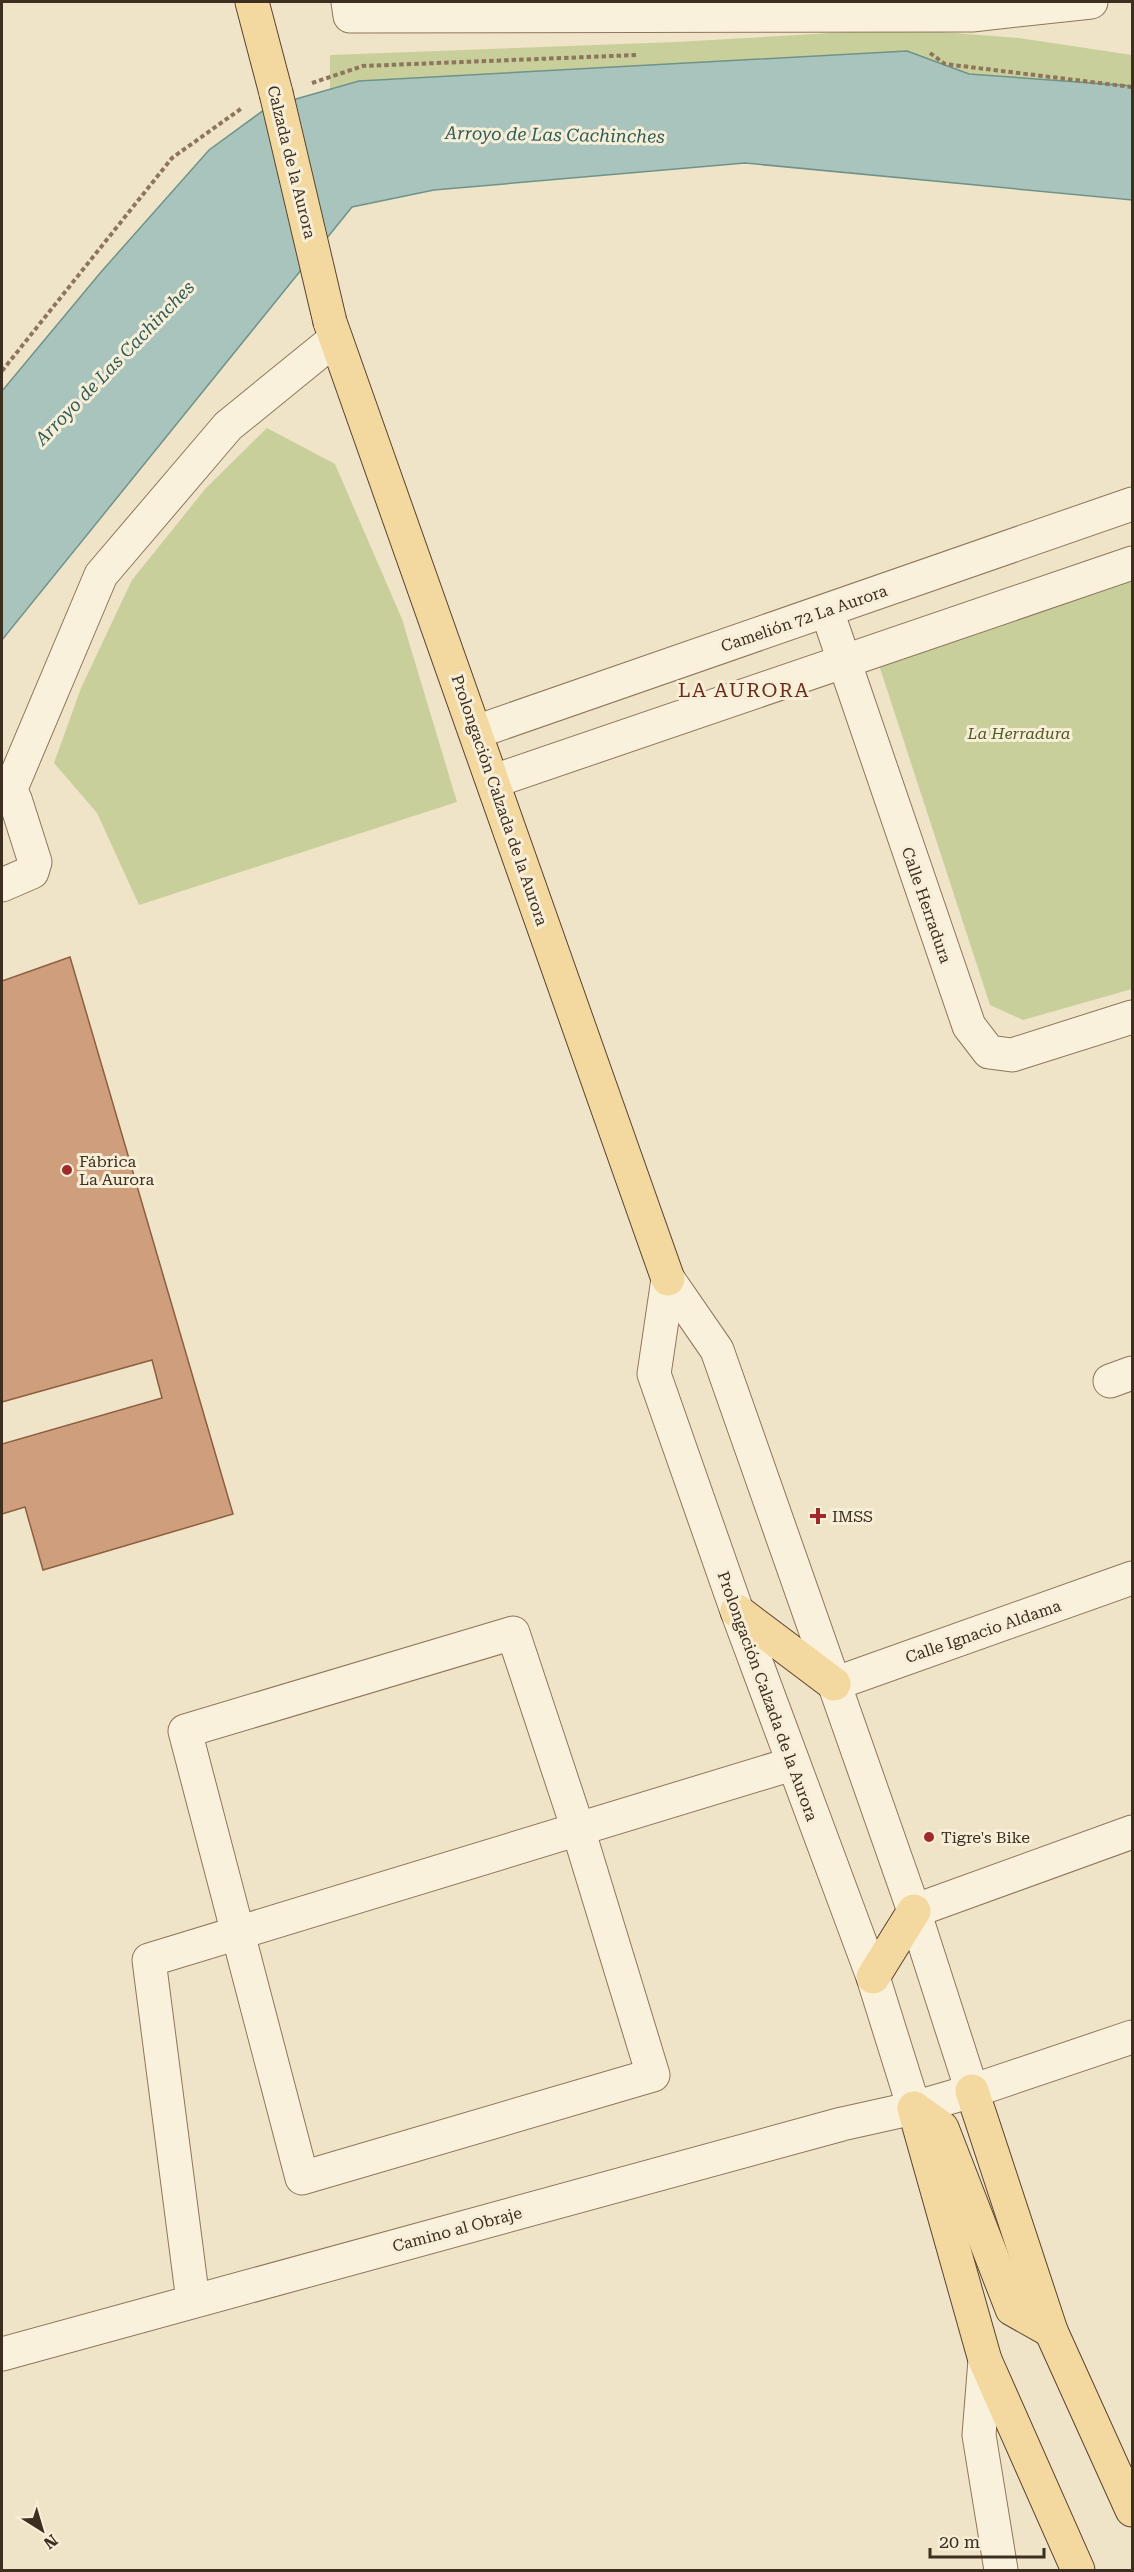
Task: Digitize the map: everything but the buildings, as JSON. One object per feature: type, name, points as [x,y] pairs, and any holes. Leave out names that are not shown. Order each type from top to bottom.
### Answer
[{"type":"main road","name":"Calzada de la Aurora","points":[[252,2],[263,98],[333,331]]},
{"type":"main road","name":"Prolongación Calzada de la Aurora","points":[[333,331],[494,781],[668,1279]]},
{"type":"main road","points":[[737,1611],[834,1684]]},
{"type":"main road","points":[[873,1977],[914,1911]]},
{"type":"main road","points":[[972,2091],[1051,2331],[1132,2510]]},
{"type":"main road","points":[[914,2108],[942,2128],[1012,2310],[1051,2331]]},
{"type":"main road","points":[[914,2108],[985,2360],[1078,2571]]},
{"type":"street","points":[[348,2],[350,16],[409,16],[972,15],[1091,2]]},
{"type":"street","points":[[2,885],[32,872],[35,862],[15,799],[5,793],[101,575],[228,426],[333,331]]},
{"type":"street","name":"Camelión 72 La Aurora","points":[[476,732],[1132,504]]},
{"type":"street","points":[[494,781],[1132,563]]},
{"type":"street","name":"Calle Herradura","points":[[827,611],[969,1026],[989,1052],[1012,1055],[1132,1017]]},
{"type":"street","name":"Prolongación Calzada de la Aurora","points":[[668,1279],[654,1374],[792,1764],[873,1977],[914,2108]]},
{"type":"street","name":"Prolongación Calzada de la Aurora","points":[[668,1279],[717,1350],[914,1911],[972,2091]]},
{"type":"street","name":"Calle Ignacio Aldama","points":[[834,1684],[1132,1578]]},
{"type":"street","points":[[513,1632],[578,1829],[653,2075],[302,2178],[239,1933],[185,1731],[513,1632]]},
{"type":"street","points":[[194,2301],[149,1960],[792,1764]]},
{"type":"street","points":[[914,1911],[1132,1832]]},
{"type":"street","name":"Camino al Obraje","points":[[2,2354],[842,2124],[914,2108],[1132,2037]]},
{"type":"street","points":[[985,2360],[979,2435],[1001,2571]]},
{"type":"path","points":[[923,49],[945,64],[1132,87]]},
{"type":"path","points":[[307,84],[363,66],[645,54]]},
{"type":"path","points":[[2,371],[172,158],[263,98]]},
{"type":"green space","points":[[866,31],[942,32],[1019,38],[1132,55],[1132,85],[330,92],[330,55],[676,42]]},
{"type":"green space","points":[[267,428],[335,464],[402,619],[457,802],[139,905],[97,813],[54,763],[81,688],[132,580],[206,488]]},
{"type":"green space","name":"La Herradura","points":[[1132,578],[1132,989],[1023,1020],[990,1005],[877,659]]},
{"type":"water","name":"Arroyo de Las Cachinches","points":[[907,51],[969,74],[1132,86],[1132,200],[745,163],[434,190],[352,207],[2,640],[2,391],[101,272],[209,150],[268,107],[359,81]]},
{"type":"place","name":"Fábrica La Aurora","points":[[67,1170]]},
{"type":"place","name":"IMSS","points":[[818,1516]]},
{"type":"place","name":"Tigre's Bike","points":[[929,1837]]},
{"type":"district","name":"LA AURORA","points":[[744,690]]}]
